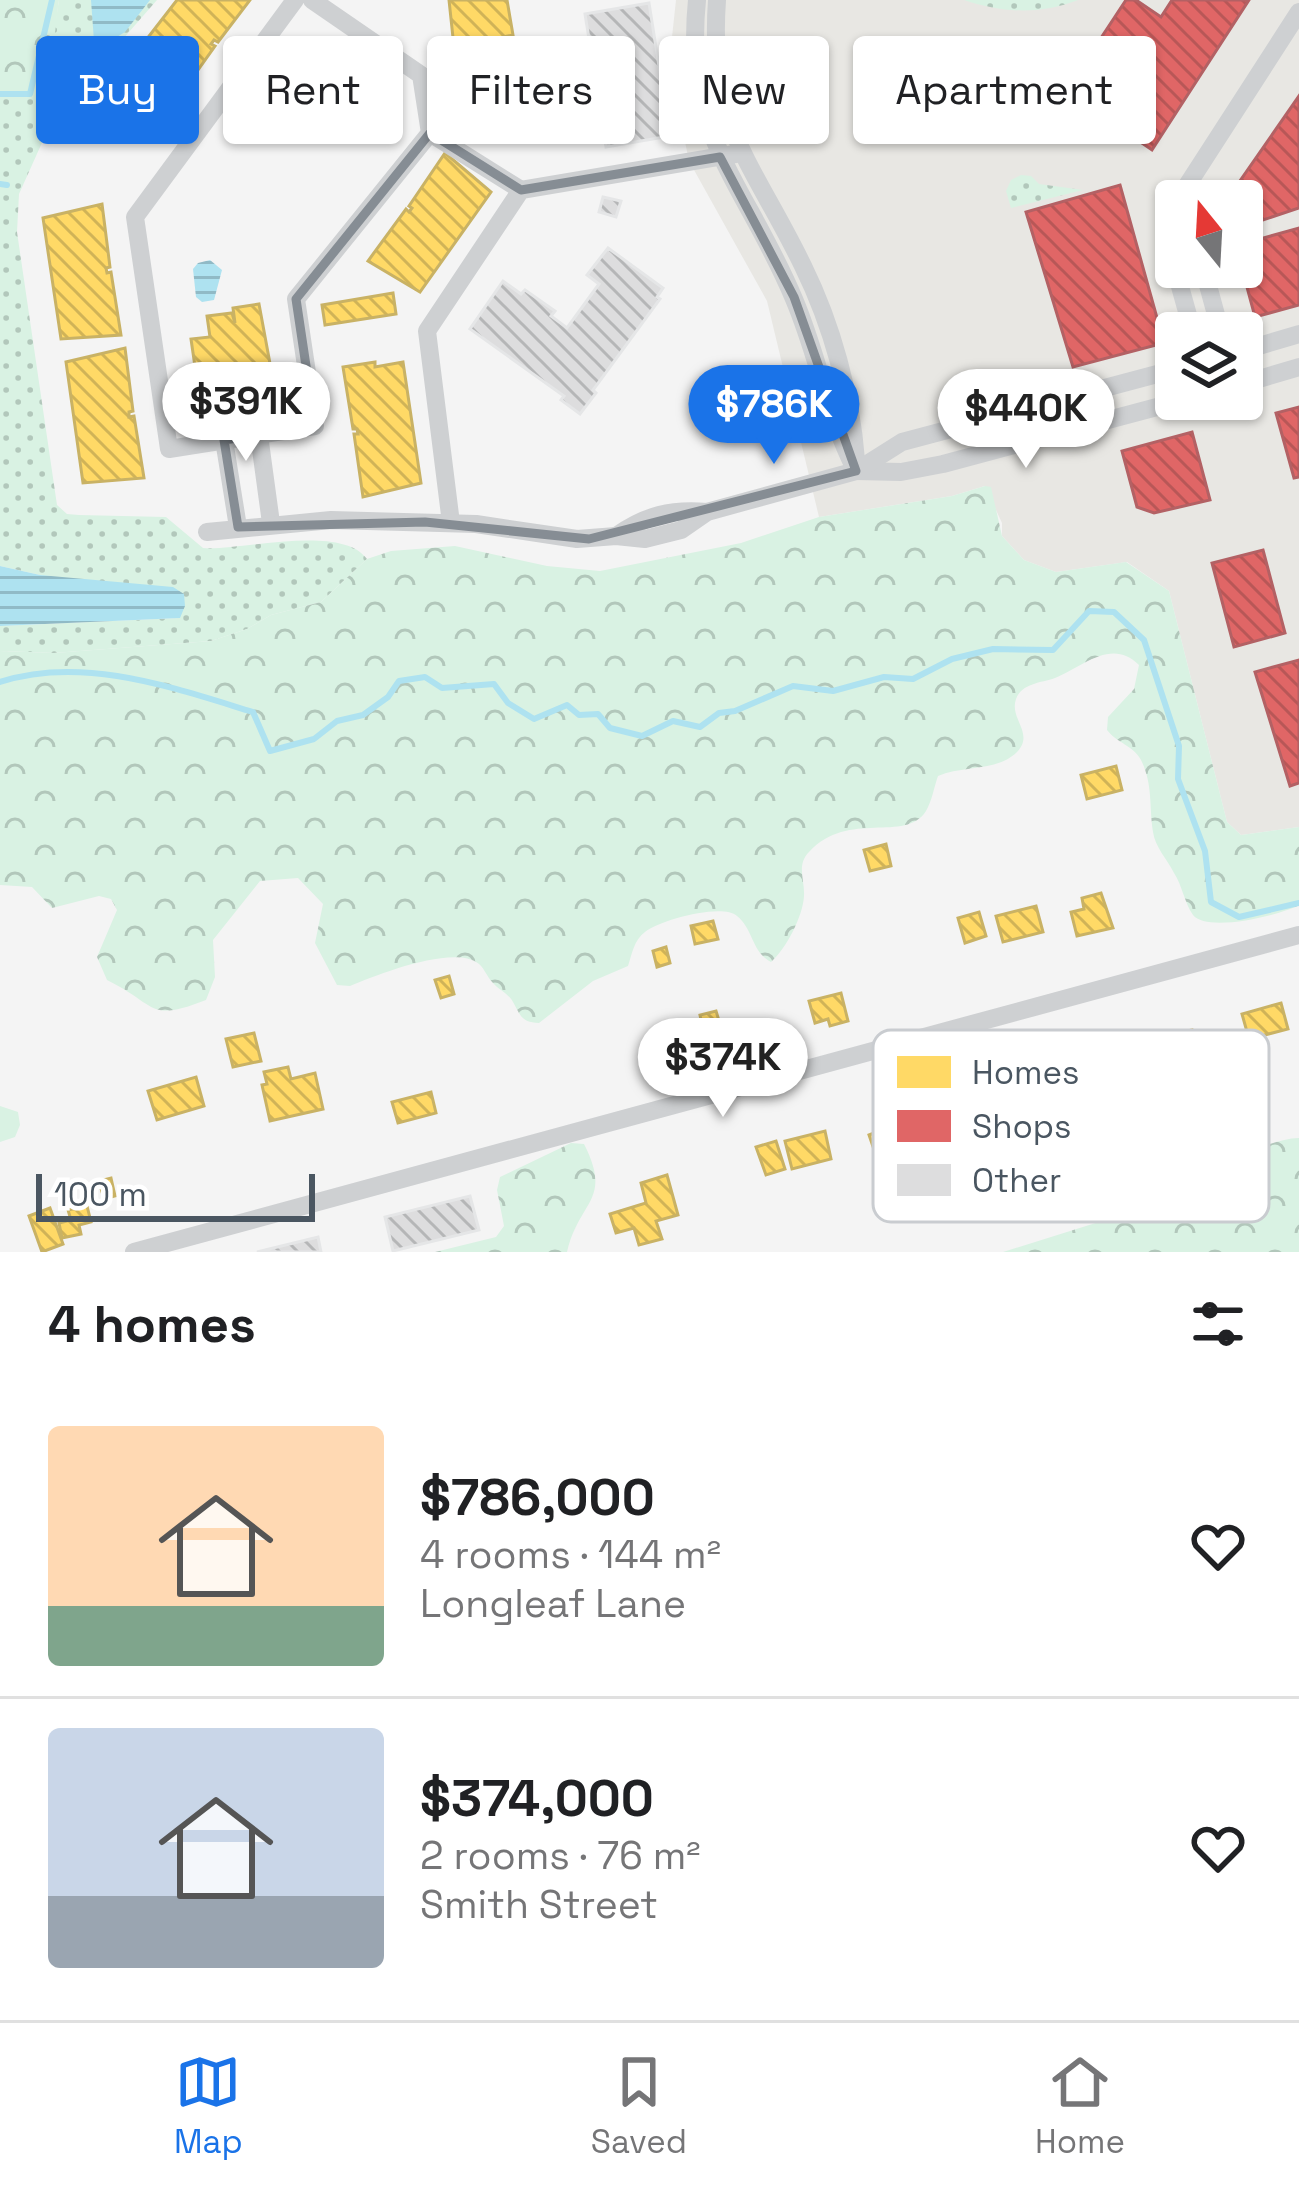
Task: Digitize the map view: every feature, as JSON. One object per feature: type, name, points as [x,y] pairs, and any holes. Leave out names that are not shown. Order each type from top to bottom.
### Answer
[{"type":"street","points":[[296,0],[135,217],[169,449],[315,426],[296,299],[427,137]]},
{"type":"street","points":[[312,0],[421,75],[427,114]]},
{"type":"street","points":[[697,0],[696,82],[720,157],[794,297],[833,427],[856,471]]},
{"type":"street","points":[[717,0],[716,77],[722,104],[741,153],[821,309],[853,423],[856,471]]},
{"type":"street","points":[[1192,180],[1196,167],[1299,12]]},
{"type":"street","points":[[447,144],[520,190],[741,153]]},
{"type":"street","points":[[451,523],[427,331],[520,190]]},
{"type":"street","points":[[1263,345],[1299,334]]},
{"type":"street","points":[[1263,378],[1299,367]]},
{"type":"street","points":[[856,471],[902,442],[1155,375]]},
{"type":"street","points":[[207,532],[331,520],[451,523],[578,539],[616,536],[640,519],[678,509],[707,512],[856,471],[920,470],[1155,408]]},
{"type":"street","points":[[1014,413],[1022,444]]},
{"type":"street","points":[[259,435],[272,523]]},
{"type":"street","points":[[224,440],[238,527]]},
{"type":"street","points":[[950,1030],[1299,935]]},
{"type":"street","points":[[134,1252],[873,1051]]},
{"type":"highlighted area","points":[[430,133],[521,190],[720,157],[794,297],[856,471],[589,539],[425,522],[238,527],[224,440],[315,426],[296,299]]},
{"type":"shaded area","points":[[676,0],[1299,0],[1299,827],[1241,835],[1227,822],[1169,591],[1127,562],[1056,572],[1024,560],[1002,536],[1002,523],[985,486],[952,496],[819,517],[767,301],[689,161],[685,144],[829,144],[829,36],[672,36]]},
{"type":"green space","points":[[0,0],[59,0],[54,36],[36,36],[36,82],[18,92],[0,93]]},
{"type":"green space","points":[[59,0],[157,0],[126,36],[46,36],[56,19]]},
{"type":"green space","points":[[964,0],[1078,0],[1021,10]]},
{"type":"green space","points":[[36,52],[36,144],[41,144],[19,194],[17,232],[57,505],[67,514],[166,517],[203,548],[314,540],[354,548],[367,559],[321,602],[271,615],[211,641],[54,653],[0,651],[0,626],[179,618],[0,566],[0,93],[10,94]]},
{"type":"green space","points":[[1021,175],[1039,184],[1083,190],[1011,208],[1006,191],[1011,180]]},
{"type":"green space","points":[[991,487],[1002,536],[1024,560],[1056,572],[1126,562],[1169,591],[1227,822],[1241,835],[1299,827],[1299,905],[1228,922],[1193,915],[1154,837],[1141,760],[1107,730],[1108,717],[1134,689],[1139,665],[1118,654],[1097,657],[1023,690],[1015,706],[1023,732],[1017,752],[1000,763],[938,776],[928,807],[917,820],[841,832],[809,852],[802,867],[801,913],[771,962],[729,912],[677,918],[641,935],[628,966],[593,981],[539,1023],[522,1017],[481,966],[464,958],[431,960],[350,986],[337,985],[315,943],[323,904],[298,878],[260,881],[213,940],[215,977],[206,1000],[173,1010],[154,1008],[107,980],[97,957],[117,910],[111,899],[99,896],[52,908],[32,887],[0,885],[0,651],[54,653],[211,641],[271,615],[321,602],[367,559],[391,551],[455,546],[547,566],[600,571],[741,543],[819,517],[952,496]]},
{"type":"green space","points":[[0,1106],[18,1112],[20,1125],[15,1137],[0,1142]]},
{"type":"green space","points":[[1299,1138],[1299,1252],[1003,1252],[1099,1222],[1269,1222],[1269,1145]]},
{"type":"green space","points":[[571,1143],[584,1144],[595,1190],[567,1252],[435,1252],[496,1237],[504,1226],[497,1190],[500,1177]]},
{"type":"water","points":[[91,0],[150,0],[125,32],[94,36]]},
{"type":"water","points":[[210,260],[222,270],[214,300],[202,302],[196,297],[193,269]]},
{"type":"water","points":[[0,566],[40,575],[173,587],[184,594],[185,606],[180,618],[0,626]]},
{"type":"building: Homes","points":[[177,0],[250,0],[218,42],[211,44],[215,46],[199,68],[199,36],[149,36]]},
{"type":"building: Homes","points":[[449,0],[507,0],[513,35],[453,36]]},
{"type":"building: Homes","points":[[445,153],[491,192],[420,292],[368,261],[406,209],[412,208],[409,206]]},
{"type":"building: Homes","points":[[102,204],[110,267],[106,268],[111,272],[121,335],[61,339],[43,218]]},
{"type":"building: Homes","points":[[393,293],[396,314],[325,325],[322,305]]},
{"type":"building: Homes","points":[[259,304],[271,369],[266,369],[266,389],[201,408],[191,339],[210,337],[207,316],[232,313],[235,323],[233,308]]},
{"type":"building: Homes","points":[[125,348],[133,411],[129,417],[134,416],[144,478],[83,483],[66,362]]},
{"type":"building: Homes","points":[[375,362],[375,367],[403,362],[421,483],[363,497],[354,434],[358,434],[353,429],[343,367]]},
{"type":"building: Homes","points":[[1116,766],[1122,790],[1087,799],[1081,775]]},
{"type":"building: Homes","points":[[886,844],[891,866],[870,871],[864,850]]},
{"type":"building: Homes","points":[[1101,893],[1113,928],[1077,936],[1071,912],[1084,909],[1082,898]]},
{"type":"building: Homes","points":[[1036,906],[1043,932],[1003,942],[996,916]]},
{"type":"building: Homes","points":[[979,912],[986,936],[965,943],[958,918]]},
{"type":"building: Homes","points":[[713,921],[718,939],[695,944],[691,926]]},
{"type":"building: Homes","points":[[666,947],[670,963],[657,967],[653,951]]},
{"type":"building: Homes","points":[[449,976],[454,994],[441,998],[435,980]]},
{"type":"building: Homes","points":[[841,993],[848,1021],[830,1026],[828,1019],[815,1023],[809,1001]]},
{"type":"building: Homes","points":[[1281,1003],[1288,1029],[1269,1034],[1269,1030],[1246,1030],[1242,1014]]},
{"type":"building: Homes","points":[[716,1011],[728,1050],[708,1054],[700,1015]]},
{"type":"building: Homes","points":[[254,1033],[261,1061],[233,1067],[226,1039]]},
{"type":"building: Homes","points":[[288,1067],[291,1079],[315,1073],[323,1109],[270,1121],[264,1072]]},
{"type":"building: Homes","points":[[196,1077],[204,1106],[157,1120],[148,1091]]},
{"type":"building: Homes","points":[[431,1092],[436,1113],[398,1123],[392,1102]]},
{"type":"building: Homes","points":[[825,1131],[831,1159],[792,1169],[785,1141]]},
{"type":"building: Homes","points":[[776,1141],[785,1169],[766,1175],[756,1147]]},
{"type":"building: Homes","points":[[667,1175],[678,1215],[656,1221],[662,1239],[639,1245],[634,1228],[616,1233],[610,1214],[646,1203],[641,1183]]},
{"type":"building: Homes","points":[[111,1178],[115,1196],[104,1199],[99,1181]]},
{"type":"building: Homes","points":[[87,1206],[91,1222],[79,1225],[81,1234],[62,1238],[59,1223],[71,1220],[68,1210]]},
{"type":"building: Homes","points":[[50,1208],[63,1244],[42,1252],[29,1216]]},
{"type":"building: Shops","points":[[1126,0],[1136,0],[1161,17],[1172,0],[1249,0],[1156,144],[1156,36],[1102,36]]},
{"type":"building: Shops","points":[[1299,96],[1299,208],[1263,220],[1263,180],[1241,180]]},
{"type":"building: Shops","points":[[1120,185],[1155,312],[1155,345],[1073,367],[1026,212]]},
{"type":"building: Shops","points":[[1299,228],[1299,305],[1263,315],[1254,312],[1247,288],[1263,288],[1263,238]]},
{"type":"building: Shops","points":[[1299,407],[1299,477],[1294,478],[1276,413]]},
{"type":"building: Shops","points":[[1192,432],[1210,500],[1154,513],[1137,507],[1122,451]]},
{"type":"building: Shops","points":[[1263,550],[1285,633],[1234,647],[1212,563]]},
{"type":"building: Shops","points":[[1299,660],[1299,783],[1290,786],[1255,672]]},
{"type":"building: Other","points":[[649,3],[659,66],[659,138],[635,142],[635,36],[589,36],[585,14]]},
{"type":"building: Other","points":[[603,197],[621,201],[616,217],[599,212]]},
{"type":"building: Other","points":[[608,248],[663,288],[580,414],[561,400],[564,396],[470,329],[503,281],[555,311],[551,316],[567,328],[599,284],[587,275]]},
{"type":"building: Other","points":[[470,1196],[479,1230],[393,1251],[385,1217]]},
{"type":"building: Other","points":[[318,1237],[321,1252],[257,1252]]},
{"type":"waterway","points":[[0,94],[30,94],[52,0]]},
{"type":"waterway","points":[[0,184],[7,185]]},
{"type":"waterway","points":[[0,682],[63,672],[160,685],[253,712],[270,751],[314,739],[337,721],[363,715],[388,697],[399,681],[425,677],[442,688],[494,684],[508,703],[534,719],[567,705],[579,715],[598,714],[610,728],[642,736],[673,721],[700,727],[719,713],[735,711],[793,686],[833,691],[884,677],[913,679],[952,659],[993,649],[1053,650],[1089,611],[1114,612],[1144,640],[1179,746],[1178,779],[1205,851],[1211,902],[1239,917],[1299,903]]}]
